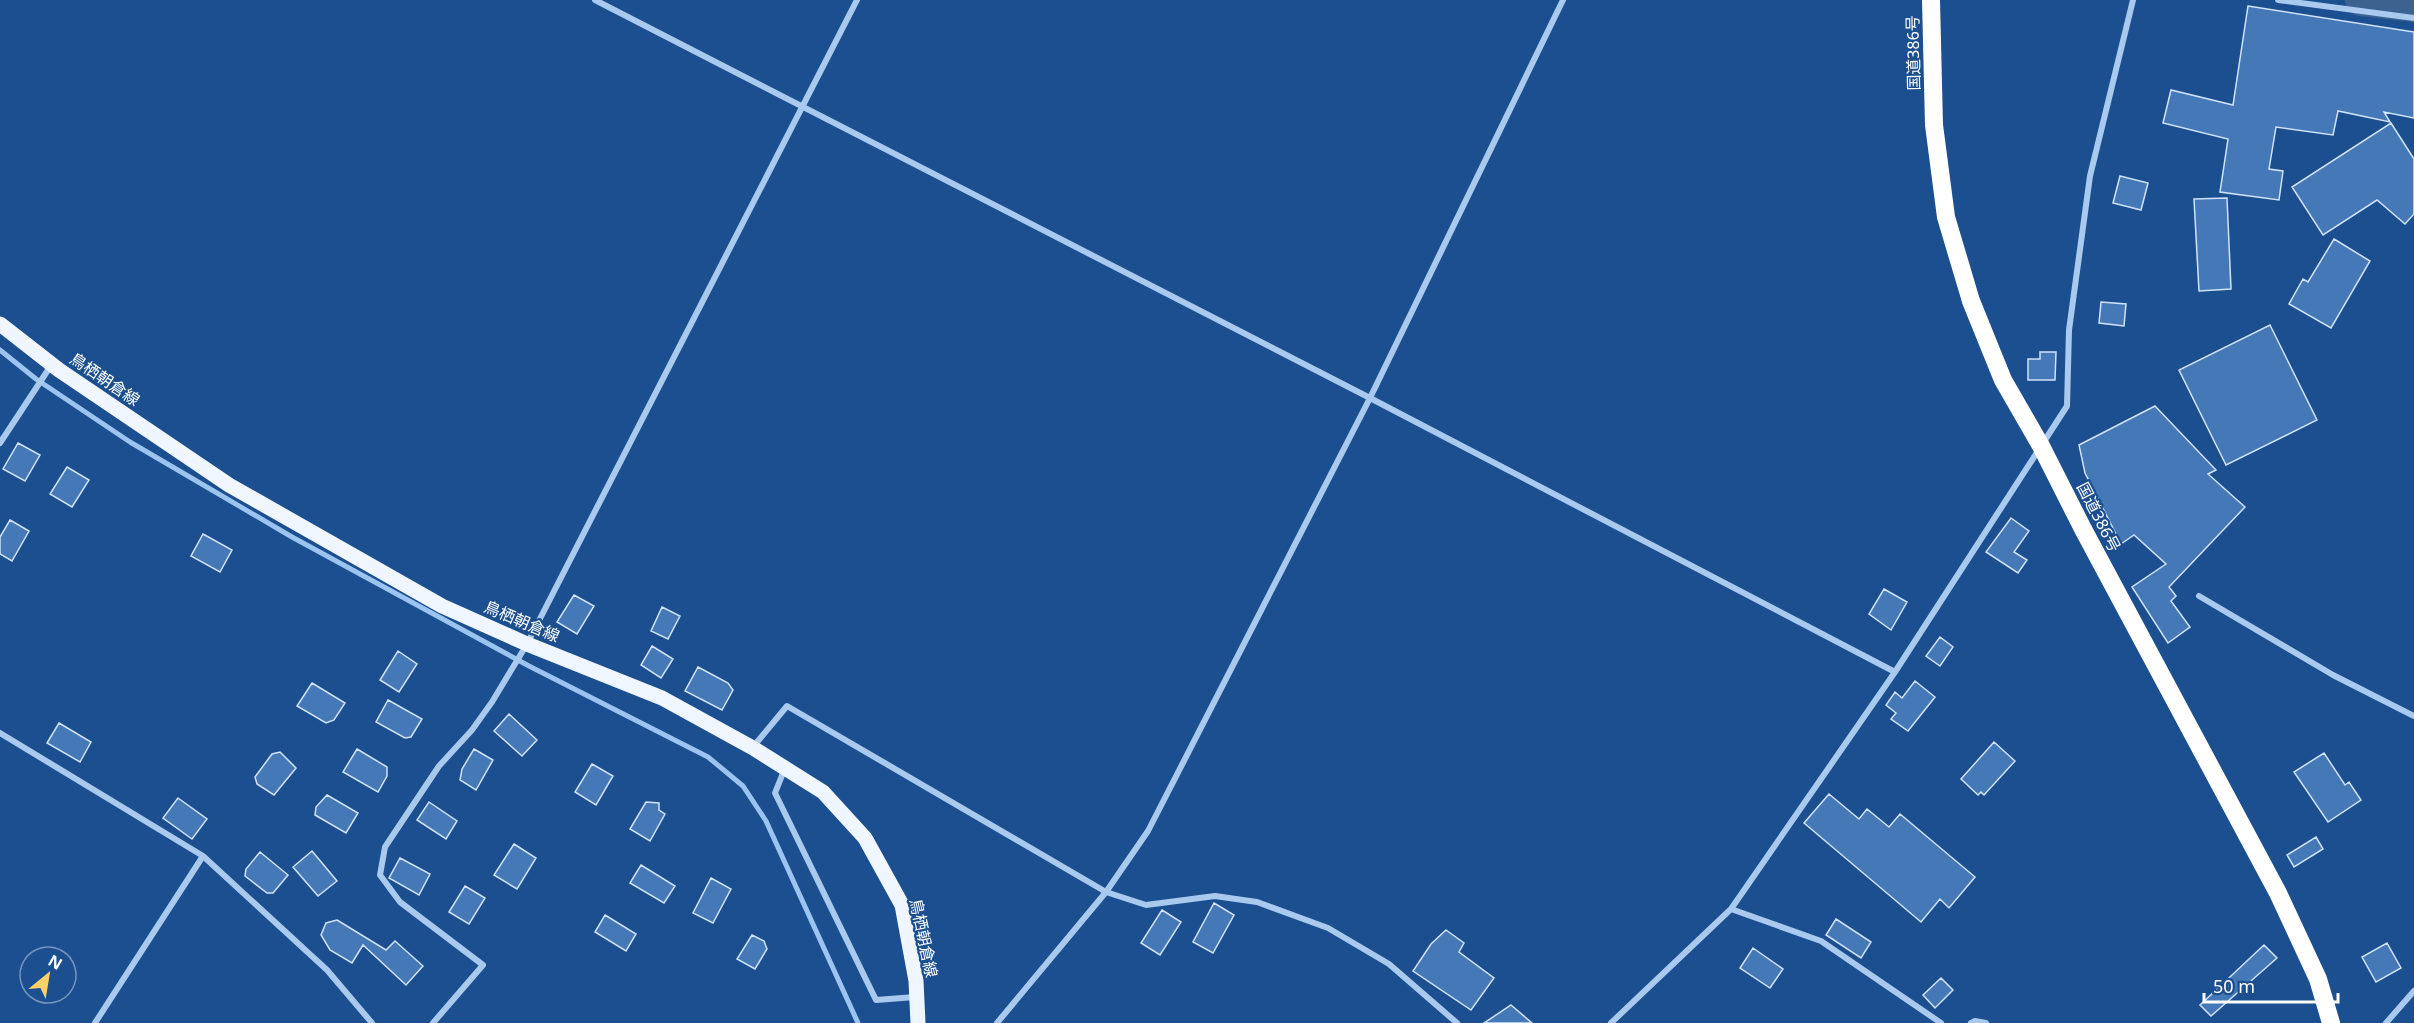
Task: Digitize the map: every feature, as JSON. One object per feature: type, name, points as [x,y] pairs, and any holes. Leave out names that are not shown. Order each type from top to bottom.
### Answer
[{"type":"highway","name":"国道386号","points":[[1931,0],[1934,125],[1946,217],[1971,301],[2003,380],[2041,446],[2083,529],[2278,892],[2318,979],[2331,1023]]},
{"type":"main road","name":"鳥栖朝倉線","points":[[0,324],[54,370],[229,485],[442,606],[527,644],[662,698],[753,748],[823,792],[866,838],[902,905],[916,981],[918,1023]]},
{"type":"street","points":[[595,0],[1371,398],[1895,672]]},
{"type":"street","points":[[433,1023],[483,965],[400,902],[380,875],[385,847],[439,766],[492,702],[527,644],[857,0]]},
{"type":"street","points":[[997,1023],[1106,892],[1148,831],[1371,398],[1563,0]]},
{"type":"street","points":[[1611,1023],[1731,909],[1895,672],[2067,406],[2069,330],[2090,176],[2133,0]]},
{"type":"street","points":[[2278,0],[2414,18]]},
{"type":"street","points":[[0,443],[26,404],[54,370]]},
{"type":"street","points":[[2199,596],[2333,675],[2414,716]]},
{"type":"street","points":[[753,748],[787,706],[1106,892],[1146,905],[1215,896],[1247,900],[1328,928],[1389,964],[1457,1023]]},
{"type":"street","points":[[0,733],[203,856],[327,970],[372,1023]]},
{"type":"street","points":[[785,768],[775,793],[876,1000],[917,997]]},
{"type":"street","points":[[95,1023],[203,856]]},
{"type":"street","points":[[1731,909],[1821,941],[1941,1023]]},
{"type":"street","points":[[2386,1023],[2414,991]]},
{"type":"street","points":[[1971,1023],[1975,1021],[1986,1023]]},
{"type":"building","points":[[2248,6],[2414,32],[2414,118],[2384,112],[2390,122],[2338,111],[2333,135],[2276,127],[2269,169],[2283,171],[2279,200],[2220,192],[2228,139],[2163,123],[2171,90],[2233,105]]},
{"type":"building","points":[[2391,123],[2414,159],[2414,214],[2405,224],[2377,200],[2323,235],[2292,187]]},
{"type":"building","points":[[2120,176],[2148,183],[2141,210],[2113,203]]},
{"type":"building","points":[[2227,198],[2231,289],[2199,291],[2194,199]]},
{"type":"building","points":[[2334,239],[2370,261],[2331,328],[2289,304],[2303,279],[2308,282]]},
{"type":"building","points":[[2101,302],[2126,304],[2124,326],[2099,323]]},
{"type":"building","points":[[2270,325],[2317,420],[2226,465],[2179,370]]},
{"type":"building","points":[[2040,352],[2056,352],[2055,380],[2028,380],[2028,359],[2040,359]]},
{"type":"building","points":[[2155,406],[2216,470],[2208,474],[2245,507],[2169,587],[2176,596],[2171,601],[2190,627],[2168,643],[2132,587],[2166,564],[2134,535],[2121,544],[2085,473],[2079,445]]},
{"type":"building","points":[[18,443],[40,455],[25,481],[3,469]]},
{"type":"building","points":[[67,467],[89,480],[72,507],[50,494]]},
{"type":"building","points":[[2011,518],[2029,531],[2014,552],[2027,560],[2018,573],[1986,552]]},
{"type":"building","points":[[10,520],[29,531],[12,561],[0,554],[0,537]]},
{"type":"building","points":[[203,534],[232,550],[220,572],[191,556]]},
{"type":"building","points":[[1884,589],[1907,602],[1891,630],[1869,614]]},
{"type":"building","points":[[574,595],[594,606],[577,634],[557,622]]},
{"type":"building","points":[[662,607],[680,616],[668,639],[651,631]]},
{"type":"building","points":[[1940,637],[1953,647],[1940,666],[1926,656]]},
{"type":"building","points":[[652,646],[673,659],[661,678],[641,665]]},
{"type":"building","points":[[398,651],[417,664],[399,692],[380,680]]},
{"type":"building","points":[[698,667],[728,683],[733,690],[722,710],[685,691]]},
{"type":"building","points":[[1915,681],[1935,697],[1908,731],[1891,719],[1896,713],[1886,705],[1895,692],[1902,698]]},
{"type":"building","points":[[312,683],[345,703],[334,720],[326,723],[297,706]]},
{"type":"building","points":[[388,700],[422,719],[411,737],[405,738],[376,722]]},
{"type":"building","points":[[509,714],[537,740],[522,756],[494,731]]},
{"type":"building","points":[[59,723],[91,742],[80,762],[47,743]]},
{"type":"building","points":[[1994,742],[2015,761],[1984,795],[1981,792],[1978,795],[1961,779]]},
{"type":"building","points":[[357,749],[387,767],[387,776],[378,792],[343,772]]},
{"type":"building","points":[[474,749],[493,760],[476,790],[460,780],[462,769]]},
{"type":"building","points":[[280,752],[296,768],[274,795],[257,784],[255,777],[272,754]]},
{"type":"building","points":[[2324,753],[2345,785],[2349,782],[2361,800],[2328,822],[2294,772]]},
{"type":"building","points":[[592,764],[613,776],[596,805],[575,792]]},
{"type":"building","points":[[1829,794],[1859,819],[1867,809],[1889,827],[1900,814],[1975,877],[1949,908],[1940,899],[1921,922],[1804,823]]},
{"type":"building","points":[[327,795],[358,813],[346,833],[315,815],[316,807]]},
{"type":"building","points":[[178,798],[207,819],[192,839],[163,818]]},
{"type":"building","points":[[429,802],[457,821],[446,839],[417,820]]},
{"type":"building","points":[[646,802],[659,803],[659,810],[665,814],[650,841],[630,829]]},
{"type":"building","points":[[2316,837],[2323,849],[2294,867],[2287,855]]},
{"type":"building","points":[[514,844],[536,858],[517,889],[494,875]]},
{"type":"building","points":[[312,851],[337,881],[318,896],[293,867]]},
{"type":"building","points":[[260,852],[288,875],[273,893],[267,893],[245,876],[246,869]]},
{"type":"building","points":[[400,858],[430,874],[419,895],[389,878]]},
{"type":"building","points":[[641,865],[675,886],[664,903],[630,883]]},
{"type":"building","points":[[711,878],[731,889],[713,923],[693,913]]},
{"type":"building","points":[[465,886],[485,898],[469,924],[449,912]]},
{"type":"building","points":[[1214,903],[1234,915],[1213,953],[1193,942]]},
{"type":"building","points":[[1162,910],[1181,922],[1160,955],[1141,943]]},
{"type":"building","points":[[605,915],[636,934],[626,951],[595,932]]},
{"type":"building","points":[[1836,919],[1871,942],[1861,958],[1826,935]]},
{"type":"building","points":[[337,920],[386,950],[395,941],[423,966],[406,985],[363,945],[352,963],[330,950],[321,935],[326,923]]},
{"type":"building","points":[[1446,930],[1464,943],[1459,952],[1494,978],[1471,1010],[1413,971],[1431,944]]},
{"type":"building","points":[[752,935],[764,941],[767,949],[755,969],[737,959]]},
{"type":"building","points":[[2387,943],[2401,968],[2376,982],[2362,957]]},
{"type":"building","points":[[2264,945],[2277,958],[2211,1016],[2200,1005]]},
{"type":"building","points":[[1753,948],[1783,969],[1770,988],[1740,968]]},
{"type":"building","points":[[1941,978],[1953,990],[1935,1008],[1923,995]]},
{"type":"building","points":[[1511,1005],[1532,1023],[1484,1023]]},
{"type":"waterway","points":[[2361,0],[2414,6]]},
{"type":"waterway","points":[[0,350],[36,379],[130,442],[292,537],[529,666],[708,757],[743,786],[766,821],[858,1023]]}]
